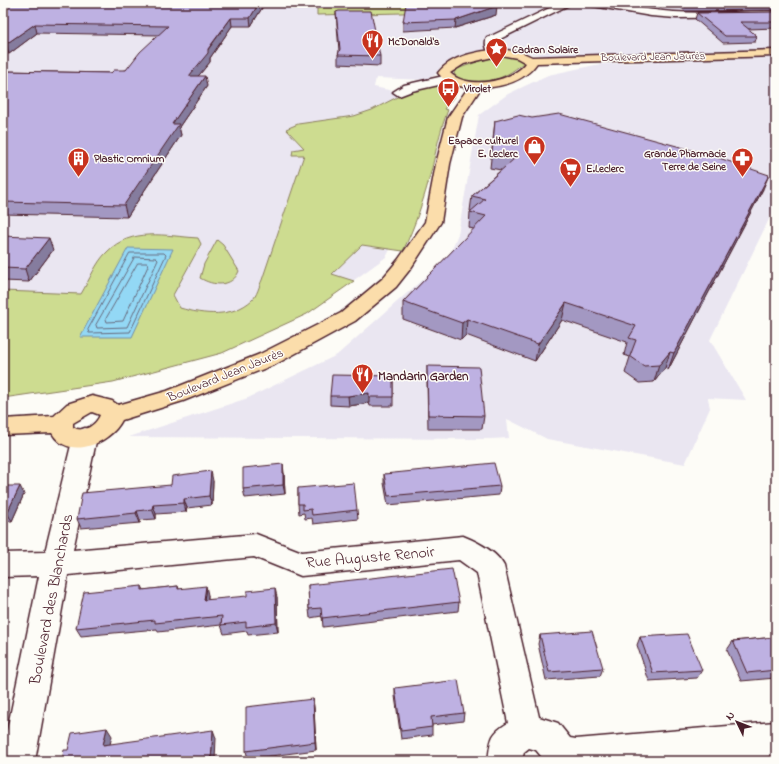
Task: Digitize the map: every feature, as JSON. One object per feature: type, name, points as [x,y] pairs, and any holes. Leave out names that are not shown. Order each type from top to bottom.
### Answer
[{"type":"main road","name":"Boulevard Jean Jaurès","points":[[448,79],[444,73],[449,67],[478,56],[494,53],[519,55],[530,60],[776,53]]},
{"type":"main road","points":[[448,79],[475,86],[496,84],[513,77],[530,67],[532,62],[530,60]]},
{"type":"main road","name":"Boulevard Jean Jaurès","points":[[112,415],[175,396],[268,359],[348,317],[389,283],[405,264],[433,222],[443,164],[455,117],[474,90],[475,86]]},
{"type":"main road","points":[[3,427],[74,430],[101,431],[111,421],[112,415],[105,407],[92,404],[76,409],[69,413],[74,430]]},
{"type":"street","points":[[494,53],[492,50],[491,40],[568,3]]},
{"type":"street","points":[[593,3],[651,13],[676,15],[776,14]]},
{"type":"street","points":[[399,92],[415,86],[448,79]]},
{"type":"street","name":"Boulevard des Blanchards","points":[[18,761],[56,564],[74,430]]},
{"type":"street","name":"Rue Auguste Renoir","points":[[3,565],[56,564],[256,545],[301,564],[463,548],[490,566],[526,731]]},
{"type":"street","points":[[505,761],[508,742],[526,731],[546,734],[559,757],[776,739]]},
{"type":"shaded area","points":[[3,3],[317,3],[318,15],[444,12],[439,3],[776,3],[776,51],[549,56],[499,49],[442,65],[435,75],[426,80],[376,78],[374,87],[423,97],[406,221],[386,257],[307,314],[222,353],[113,382],[3,398]]},
{"type":"shaded area","points":[[776,57],[776,205],[710,340],[746,400],[708,398],[710,408],[685,464],[547,439],[507,419],[509,438],[490,439],[129,437],[248,398],[337,355],[449,256],[458,234],[479,115],[508,94],[548,75],[600,64]]},
{"type":"green space","points":[[317,3],[439,3],[444,12],[317,15]]},
{"type":"green space","points":[[497,55],[515,56],[523,61],[523,63],[508,74],[491,81],[473,82],[455,76],[454,72],[457,69]]},
{"type":"green space","points":[[434,83],[456,90],[455,95],[444,109],[448,110],[440,133],[428,182],[415,222],[403,251],[362,245],[332,274],[354,281],[307,314],[222,353],[113,382],[3,398],[3,291],[81,294],[99,261],[116,244],[138,236],[150,235],[198,238],[201,244],[173,295],[180,308],[208,313],[236,310],[252,300],[258,291],[304,155],[292,155],[293,150],[304,148],[286,129],[298,124],[354,116],[372,110],[405,93]]},
{"type":"green space","points":[[217,240],[223,245],[239,271],[236,277],[227,283],[222,284],[211,283],[200,278],[204,264]]},
{"type":"water","points":[[128,248],[173,249],[132,337],[80,337]]},
{"type":"building","name":"Plastic Omnium","points":[[3,3],[259,3],[250,18],[231,18],[208,49],[208,53],[189,76],[205,76],[172,124],[179,124],[124,205],[3,202],[3,71],[111,73],[114,70],[126,70],[140,52],[168,26],[35,24],[6,44],[3,44]]},
{"type":"building","points":[[496,3],[497,6],[456,20],[403,22],[406,4]]},
{"type":"building","points":[[685,3],[776,3],[776,4],[687,5]]},
{"type":"building","points":[[371,11],[380,56],[338,55],[340,49],[336,12]]},
{"type":"building","points":[[776,12],[776,22],[740,22],[757,36],[725,36],[697,13]]},
{"type":"building","points":[[559,114],[710,155],[769,175],[674,353],[670,352],[659,365],[644,366],[630,356],[636,340],[629,338],[636,326],[566,303],[538,344],[467,319],[462,323],[403,302],[486,216],[470,212],[485,199],[472,196],[514,159],[492,153],[495,121],[518,115],[532,118]]},
{"type":"building","points":[[3,236],[49,238],[25,269],[3,268]]},
{"type":"building","points":[[427,366],[479,367],[484,416],[428,415]]},
{"type":"building","points":[[332,375],[393,376],[393,397],[369,397],[369,393],[348,396],[330,396]]},
{"type":"building","points":[[494,463],[500,486],[388,496],[384,474]]},
{"type":"building","points":[[283,464],[283,485],[243,489],[243,468]]},
{"type":"building","points":[[211,471],[209,496],[184,499],[184,503],[153,505],[152,509],[137,511],[136,513],[77,519],[82,493],[171,485],[172,476]]},
{"type":"building","points":[[354,483],[357,510],[312,515],[311,509],[303,510],[303,504],[298,504],[298,488]]},
{"type":"building","points":[[3,486],[20,486],[7,513],[3,513]]},
{"type":"building","points":[[452,569],[459,602],[322,618],[321,608],[309,609],[308,585]]},
{"type":"building","points":[[142,586],[142,590],[178,586],[178,589],[206,586],[204,600],[247,596],[247,591],[275,588],[276,623],[246,627],[246,622],[221,625],[222,616],[155,623],[155,620],[76,628],[84,592]]},
{"type":"building","points":[[592,631],[603,668],[549,672],[540,635]]},
{"type":"building","points":[[687,634],[702,670],[653,673],[640,637]]},
{"type":"building","points":[[776,637],[776,670],[747,673],[733,641]]},
{"type":"building","points":[[458,680],[464,713],[431,717],[432,727],[401,731],[395,688]]},
{"type":"building","points":[[313,699],[315,742],[246,751],[246,707]]},
{"type":"building","points":[[107,728],[103,745],[213,730],[211,761],[62,761],[64,750],[68,750],[72,733]]},
{"type":"place","name":"McDonald's","points":[[372,60]]},
{"type":"place","name":"Cadran Solaire","points":[[496,68]]},
{"type":"place","name":"Virolet","points":[[448,108]]},
{"type":"place","name":"Espace culturel E. Leclerc","points":[[534,166]]},
{"type":"place","name":"Plastic Omnium","points":[[78,178]]},
{"type":"place","name":"Grande Pharmacie Terre de Seine","points":[[742,178]]},
{"type":"place","name":"E.Leclerc","points":[[570,188]]},
{"type":"place","name":"Mandarin Garden","points":[[362,394]]}]
